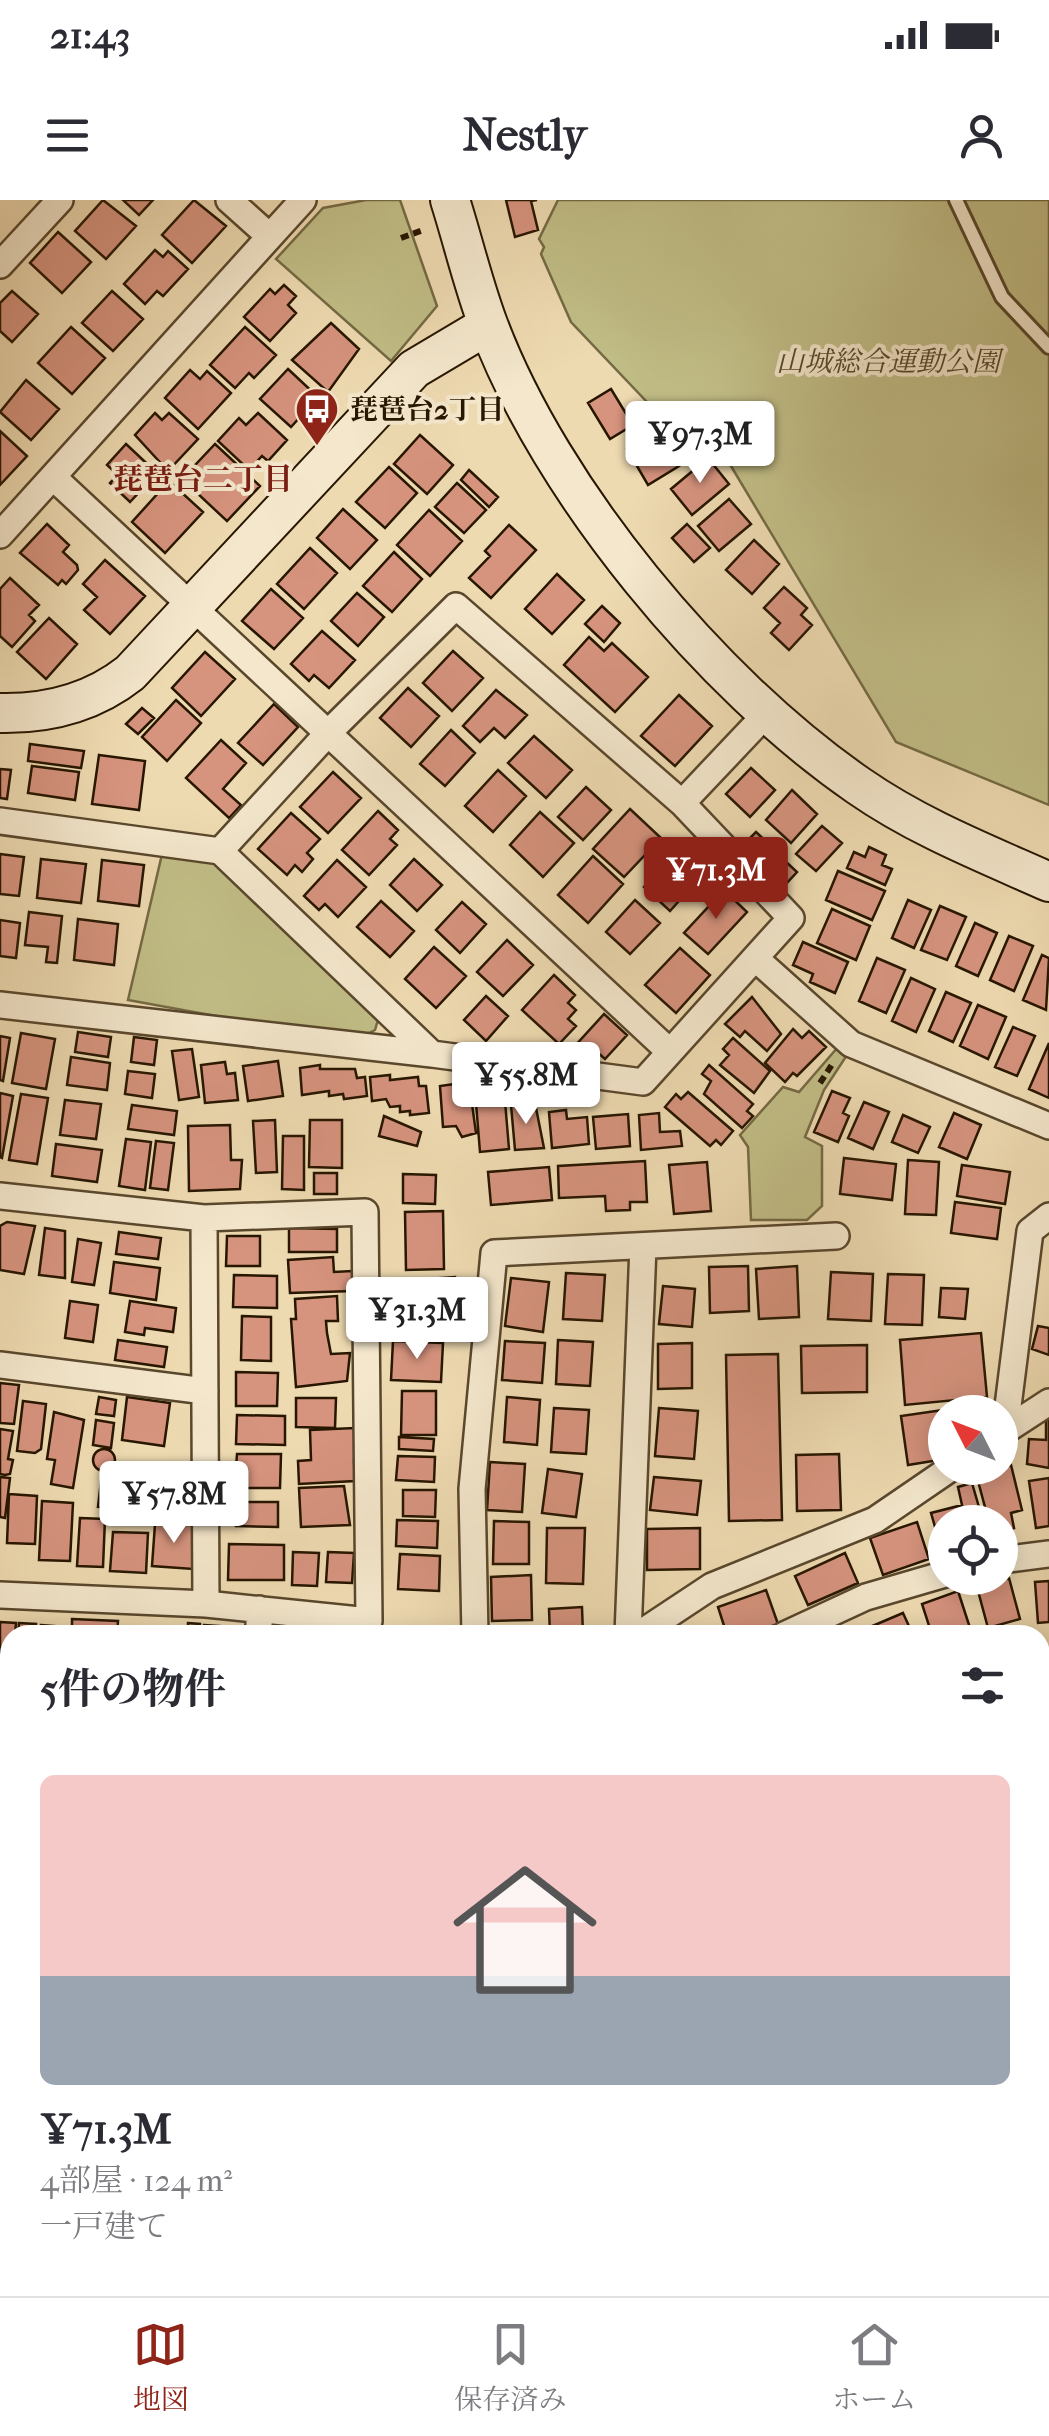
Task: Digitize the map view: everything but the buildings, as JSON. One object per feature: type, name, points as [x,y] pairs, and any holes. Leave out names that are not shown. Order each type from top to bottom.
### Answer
[{"type":"street","points":[[0,265],[60,200]]},
{"type":"street","points":[[229,200],[269,236]]},
{"type":"street","points":[[0,536],[303,200]]},
{"type":"street","points":[[450,200],[488,324],[567,481],[672,618],[769,710],[858,785],[932,831],[1049,882]]},
{"type":"street","points":[[0,712],[54,710],[114,686],[414,369],[488,324]]},
{"type":"street","points":[[53,477],[330,731],[670,1052]]},
{"type":"street","points":[[0,1005],[643,1082],[791,918],[682,803],[456,606],[330,731],[220,852]]},
{"type":"street","points":[[682,803],[769,710]]},
{"type":"street","points":[[0,821],[220,852],[432,1054]]},
{"type":"street","points":[[755,958],[851,1044],[1049,1126]]},
{"type":"street","points":[[0,1196],[204,1218],[365,1212],[369,1621],[259,1622],[206,1604],[0,1595]]},
{"type":"street","points":[[1007,1395],[1030,1232],[1049,1216]]},
{"type":"street","points":[[204,1218],[206,1604]]},
{"type":"street","points":[[475,1625],[472,1489],[494,1254],[836,1236]]},
{"type":"street","points":[[628,1625],[643,1246]]},
{"type":"street","points":[[0,1365],[205,1392]]},
{"type":"street","points":[[1018,1422],[1049,1402]]},
{"type":"street","points":[[653,1625],[712,1586],[874,1520],[928,1484]]},
{"type":"street","points":[[1018,1558],[1049,1554]]},
{"type":"street","points":[[806,1625],[866,1597],[928,1579]]},
{"type":"lane","points":[[956,200],[1002,297],[1049,348]]},
{"type":"path","points":[[401,238],[414,233]]},
{"type":"path","points":[[820,1083],[834,1062]]},
{"type":"green space","points":[[366,200],[400,200],[437,306],[391,361],[276,259],[323,208]]},
{"type":"green space","name":"山城総合運動公園","points":[[558,200],[1049,200],[1049,805],[896,742],[719,446],[648,403],[571,322],[541,254],[544,247],[539,239]]},
{"type":"green space","points":[[163,850],[214,857],[380,1013],[375,1030],[353,1041],[128,1000]]},
{"type":"green space","points":[[838,1047],[847,1055],[824,1090],[805,1137],[822,1146],[822,1206],[807,1220],[751,1220],[748,1147],[740,1135],[783,1087],[799,1092]]},
{"type":"place","name":"琵琶台2丁目","points":[[317,447]]},
{"type":"district","name":"琵琶台二丁目","points":[[203,479]]}]
